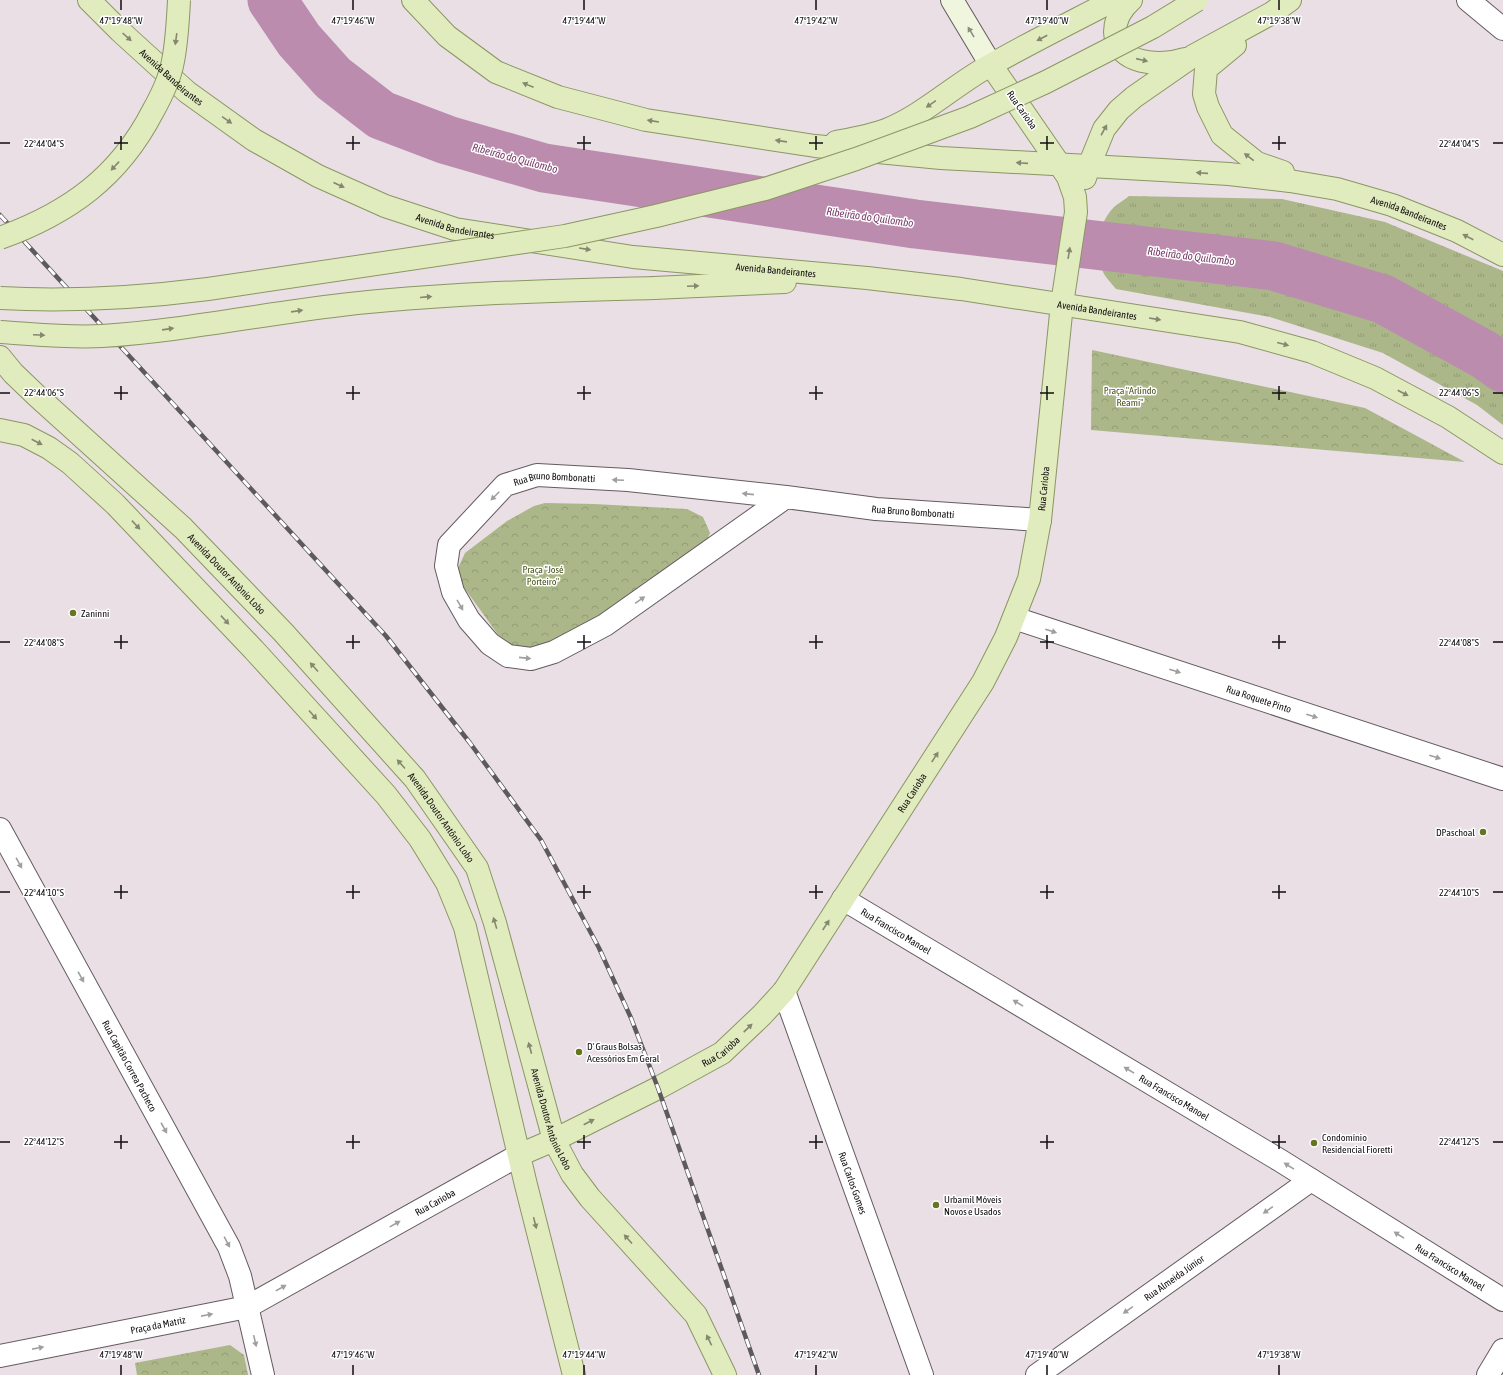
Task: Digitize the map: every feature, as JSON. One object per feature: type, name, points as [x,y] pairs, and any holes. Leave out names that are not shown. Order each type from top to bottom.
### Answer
[{"type":"main road","name":"Avenida Bandeirantes","points":[[89,0],[120,32],[186,92],[248,136],[318,176],[385,206],[455,229],[625,256],[867,278],[962,289],[1240,332],[1312,352],[1375,378],[1448,417],[1503,453]]},
{"type":"main road","points":[[0,238],[54,215],[80,198],[104,179],[126,155],[145,127],[163,93],[173,62],[178,27],[179,0]]},
{"type":"main road","name":"Avenida Bandeirantes","points":[[413,0],[447,36],[496,72],[558,97],[646,120],[815,146],[941,158],[1251,176],[1338,189],[1392,205],[1428,219],[1457,231],[1503,255]]},
{"type":"main road","name":"Rua Carioba","points":[[519,1154],[554,1140],[670,1082],[722,1053],[762,1015],[784,990],[983,682],[1006,637],[1029,579],[1040,520],[1062,304],[1075,218],[1075,197],[1068,177],[1061,165],[991,65],[952,0]]},
{"type":"main road","points":[[815,146],[886,130],[911,117],[964,80],[1114,0]]},
{"type":"main road","points":[[1131,0],[1119,14],[1115,26],[1116,40],[1121,50],[1134,58],[1152,62],[1177,62],[1193,56]]},
{"type":"main road","points":[[0,298],[33,300],[97,300],[152,296],[216,287],[565,236],[656,216],[765,189],[856,159],[970,117],[1061,75],[1153,28],[1197,0]]},
{"type":"main road","points":[[1290,0],[1272,13],[1206,69],[1204,94],[1222,135],[1257,163],[1290,175],[1338,189]]},
{"type":"main road","points":[[1075,218],[1089,166],[1104,130],[1119,110],[1134,97],[1193,56],[1272,13]]},
{"type":"main road","points":[[0,332],[38,335],[101,336],[159,330],[342,305],[456,295],[867,278]]},
{"type":"main road","name":"Avenida Doutor Antônio Lobo","points":[[0,357],[13,373],[37,396],[183,528],[283,632],[415,779],[477,868],[495,923],[554,1140],[572,1174],[590,1198],[696,1314],[725,1375]]},
{"type":"main road","points":[[0,430],[24,435],[49,448],[70,463],[115,504],[277,676],[386,796],[420,839],[448,883],[465,927],[574,1375]]},
{"type":"street","points":[[1468,0],[1503,28]]},
{"type":"street","name":"Rua Bruno Bombonatti","points":[[786,497],[605,625],[554,652],[531,659],[508,656],[490,644],[469,620],[453,592],[446,566],[449,545],[505,485],[537,476],[628,480],[786,497],[876,509],[1040,520]]},
{"type":"street","name":"Rua Roquete Pinto","points":[[1014,618],[1503,779]]},
{"type":"street","name":"Rua Capitão Correa Pacheco","points":[[0,829],[230,1247],[240,1276],[247,1307]]},
{"type":"street","name":"Rua Francisco Manoel","points":[[844,899],[1311,1180],[1503,1300]]},
{"type":"street","name":"Rua Carlos Gomes","points":[[784,990],[922,1375]]},
{"type":"street","name":"Rua Carioba","points":[[247,1307],[519,1154]]},
{"type":"street","name":"Rua Almeida Júnior","points":[[1037,1375],[1311,1180]]},
{"type":"street","points":[[247,1307],[263,1375]]},
{"type":"street","name":"Praça da Matriz","points":[[0,1356],[247,1307]]},
{"type":"street","points":[[1488,1375],[1503,1350]]},
{"type":"green space","points":[[1129,196],[1282,199],[1385,222],[1503,271],[1503,425],[1477,405],[1383,353],[1270,317],[1116,289],[1105,276],[1101,266],[1098,239],[1100,230],[1108,214]]},
{"type":"green space","name":"Praça \"Arlindo Reami\"","points":[[1092,350],[1365,408],[1465,462],[1091,430]]},
{"type":"green space","name":"Praça \"José Porteiro\"","points":[[545,503],[687,509],[703,517],[710,533],[705,545],[551,647],[525,652],[502,640],[460,582],[458,568],[465,553],[507,521],[534,506]]},
{"type":"green space","points":[[230,1345],[244,1355],[248,1375],[137,1375],[135,1363]]},
{"type":"waterway","name":"Ribeirão do Quilombo","points":[[272,0],[299,40],[333,78],[381,115],[447,140],[544,168],[915,224],[1274,266],[1383,299],[1485,355],[1503,368]]},
{"type":"railway","points":[[0,215],[386,636],[470,743],[541,840],[599,948],[631,1018],[658,1088],[759,1375]]},
{"type":"place","name":"Zaninni","points":[[73,613]]},
{"type":"place","name":"DPaschoal","points":[[1483,832]]},
{"type":"place","name":"D' Graus Bolsas Acessórios Em Geral","points":[[579,1052]]},
{"type":"place","name":"Condomínio Residencial Fioretti","points":[[1314,1143]]},
{"type":"place","name":"Urbamil Móveis Novos e Usados","points":[[936,1205]]}]
